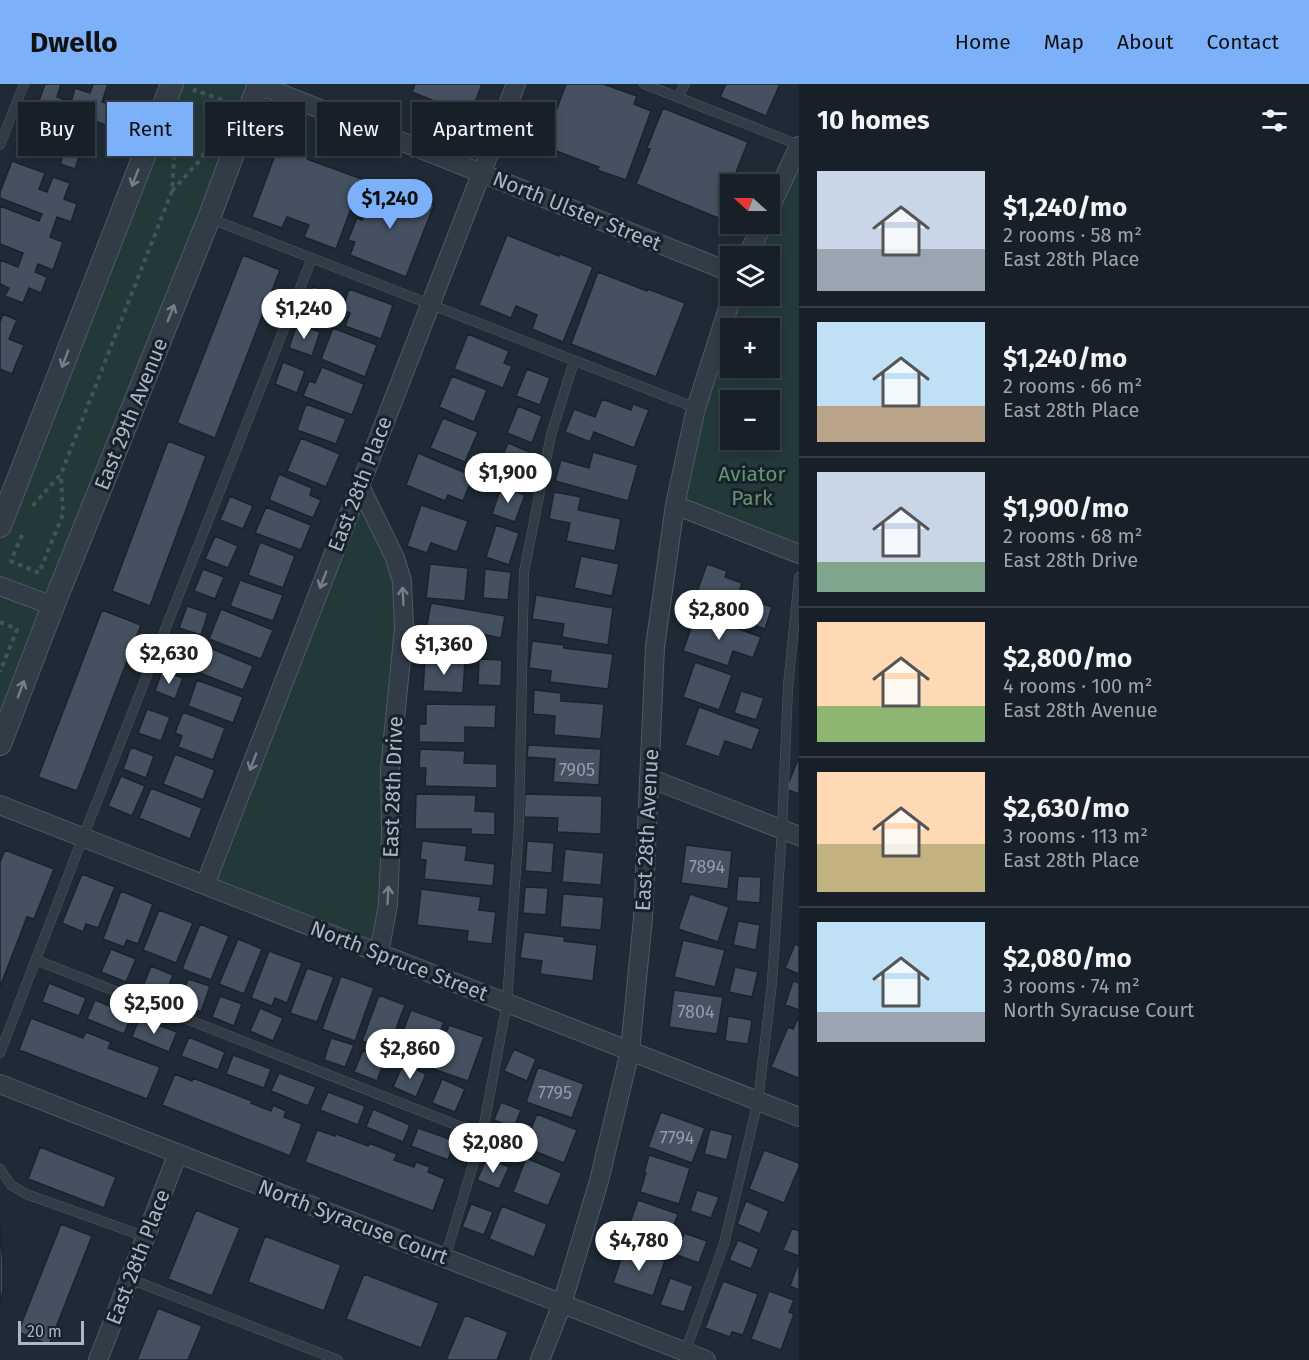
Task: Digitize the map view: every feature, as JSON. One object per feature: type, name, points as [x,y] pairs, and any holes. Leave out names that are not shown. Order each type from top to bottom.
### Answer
[{"type":"street","points":[[0,526],[172,84]]},
{"type":"street","name":"North Ulster Street","points":[[258,84],[720,268]]},
{"type":"street","name":"East 29th Avenue","points":[[0,744],[209,218],[258,84]]},
{"type":"street","name":"East 28th Place","points":[[205,885],[516,84]]},
{"type":"street","points":[[780,186],[799,145]]},
{"type":"street","name":"East 28th Avenue","points":[[540,1360],[562,1304],[599,1181],[630,1051],[643,918],[655,647],[675,505],[696,408],[729,306]]},
{"type":"street","name":"East 28th Drive","points":[[360,486],[395,558],[402,581],[404,628],[390,769],[391,833],[388,905],[378,953]]},
{"type":"street","points":[[675,505],[799,554]]},
{"type":"street","points":[[0,585],[53,606]]},
{"type":"street","points":[[649,778],[799,836]]},
{"type":"street","name":"North Spruce Street","points":[[0,805],[799,1117]]},
{"type":"street","name":"North Syracuse Court","points":[[0,1084],[706,1360]]},
{"type":"street","name":"East 28th Place","points":[[98,1360],[178,1154]]},
{"type":"lane","points":[[0,145],[3,128],[24,84]]},
{"type":"lane","points":[[644,84],[799,145]]},
{"type":"lane","points":[[678,97],[685,84]]},
{"type":"lane","points":[[209,218],[696,408]]},
{"type":"lane","points":[[0,1053],[312,258]]},
{"type":"lane","points":[[445,1258],[482,1135],[507,1003],[519,823],[524,572],[551,435],[574,361]]},
{"type":"lane","points":[[685,1352],[724,1244],[758,1101],[772,983],[788,686],[799,577]]},
{"type":"lane","points":[[788,686],[799,690]]},
{"type":"lane","points":[[36,960],[482,1135]]},
{"type":"lane","points":[[0,1169],[10,1185],[26,1194],[146,1237]]},
{"type":"lane","points":[[129,1279],[338,1360]]},
{"type":"path","points":[[172,191],[202,158],[224,101],[195,90],[191,101]]},
{"type":"path","points":[[31,513],[35,503],[62,474],[172,191],[174,156]]},
{"type":"path","points":[[23,532],[11,561],[39,573],[63,513],[62,474]]},
{"type":"path","points":[[0,622],[17,629],[0,672]]},
{"type":"green space","points":[[172,84],[259,84],[252,102],[205,102],[205,156],[231,156],[0,744],[0,526],[144,156],[193,156],[193,102],[165,102]]},
{"type":"green space","name":"Aviator Park","points":[[799,146],[799,554],[675,505],[720,340],[720,378],[780,378],[780,318],[726,318],[729,306],[780,306],[780,246],[754,246],[763,234],[780,234],[780,187]]},
{"type":"green space","points":[[360,486],[402,581],[379,953],[205,885]]},
{"type":"building","points":[[45,84],[61,84],[57,97],[71,102],[39,102]]},
{"type":"building","points":[[93,84],[108,84],[102,102],[107,104],[107,126],[95,121],[95,102],[71,102],[75,88],[90,93]]},
{"type":"building","points":[[415,84],[482,84],[475,102],[437,102],[412,92]]},
{"type":"building","points":[[566,84],[603,84],[637,96],[634,104],[651,111],[626,180],[597,170],[599,167],[555,150],[555,114]]},
{"type":"building","points":[[726,84],[780,84],[766,116],[720,97]]},
{"type":"building","points":[[663,108],[748,142],[735,174],[720,174],[718,218],[636,184],[650,149],[647,148]]},
{"type":"building","points":[[305,154],[309,156],[307,159],[362,179],[336,249],[304,237],[309,225],[287,217],[282,228],[252,217],[275,156]]},
{"type":"building","points":[[63,156],[80,156],[75,169],[60,164]]},
{"type":"building","points":[[12,161],[45,173],[39,189],[47,192],[53,177],[70,183],[64,199],[77,204],[71,222],[57,217],[50,237],[63,242],[53,270],[38,264],[35,272],[47,277],[41,293],[29,288],[23,303],[5,296],[9,288],[0,284],[0,260],[18,267],[23,253],[0,244],[0,206],[39,221],[42,214],[0,198],[0,192]]},
{"type":"building","points":[[376,183],[434,205],[406,277],[350,255],[355,242],[348,240],[357,218],[362,220]]},
{"type":"building","points":[[507,235],[593,267],[563,342],[532,329],[537,315],[516,306],[511,318],[479,305]]},
{"type":"building","points":[[243,255],[280,270],[215,438],[177,423]]},
{"type":"building","points":[[598,272],[685,303],[656,377],[571,344]]},
{"type":"building","points":[[313,286],[335,296],[326,319],[303,309]]},
{"type":"building","points":[[349,289],[393,305],[381,339],[345,326],[350,313],[342,310]]},
{"type":"building","points":[[3,314],[17,320],[9,339],[24,345],[12,374],[0,369],[0,322]]},
{"type":"building","points":[[297,324],[320,332],[312,356],[289,348]]},
{"type":"building","points":[[333,328],[377,345],[365,377],[321,359]]},
{"type":"building","points":[[468,334],[509,351],[504,363],[512,366],[503,388],[454,369]]},
{"type":"building","points":[[283,362],[305,371],[297,393],[275,384]]},
{"type":"building","points":[[322,367],[364,384],[352,415],[303,396],[309,381],[315,383]]},
{"type":"building","points":[[527,369],[550,378],[540,405],[516,396]]},
{"type":"building","points":[[452,376],[487,390],[474,422],[439,407]]},
{"type":"building","points":[[602,399],[631,410],[633,404],[649,410],[634,448],[594,432],[590,442],[565,432],[574,409],[595,417]]},
{"type":"building","points":[[306,404],[346,419],[336,444],[297,430]]},
{"type":"building","points":[[518,406],[542,416],[532,443],[507,433]]},
{"type":"building","points":[[443,418],[478,432],[465,462],[430,448]]},
{"type":"building","points":[[301,438],[340,454],[326,487],[287,471]]},
{"type":"building","points":[[168,441],[206,456],[150,606],[112,591]]},
{"type":"building","points":[[508,443],[532,453],[519,484],[495,474]]},
{"type":"building","points":[[593,452],[638,465],[628,501],[555,481],[561,460],[589,468]]},
{"type":"building","points":[[418,453],[473,476],[463,501],[448,495],[445,501],[406,485]]},
{"type":"building","points":[[279,474],[312,488],[310,495],[321,500],[313,518],[269,500]]},
{"type":"building","points":[[501,487],[525,495],[515,522],[492,514]]},
{"type":"building","points":[[554,492],[581,497],[578,510],[621,519],[615,551],[566,541],[570,523],[549,519]]},
{"type":"building","points":[[230,496],[253,506],[243,529],[220,520]]},
{"type":"building","points":[[421,505],[468,521],[457,552],[431,543],[427,553],[407,546]]},
{"type":"building","points":[[266,507],[311,525],[301,550],[255,533]]},
{"type":"building","points":[[496,525],[519,533],[509,565],[486,557]]},
{"type":"building","points":[[215,536],[238,546],[228,568],[205,559]]},
{"type":"building","points":[[260,542],[295,556],[283,588],[248,575]]},
{"type":"building","points":[[581,556],[619,564],[612,596],[574,588]]},
{"type":"building","points":[[430,564],[468,568],[465,601],[426,598]]},
{"type":"building","points":[[707,564],[727,571],[725,577],[742,583],[730,619],[692,606]]},
{"type":"building","points":[[203,569],[224,577],[215,599],[194,591]]},
{"type":"building","points":[[485,569],[511,572],[508,600],[483,598]]},
{"type":"building","points":[[240,580],[283,595],[273,621],[230,606]]},
{"type":"building","points":[[536,595],[613,608],[608,645],[562,637],[564,624],[532,619]]},
{"type":"building","points":[[750,600],[772,607],[765,629],[742,621]]},
{"type":"building","points":[[431,603],[505,616],[501,638],[472,632],[469,649],[424,641]]},
{"type":"building","points":[[187,606],[208,613],[201,635],[179,628]]},
{"type":"building","points":[[221,609],[273,630],[261,659],[209,639]]},
{"type":"building","points":[[102,610],[141,625],[77,791],[38,777]]},
{"type":"building","points":[[696,614],[761,637],[753,658],[733,651],[728,666],[683,651]]},
{"type":"building","points":[[175,639],[194,646],[185,668],[167,661]]},
{"type":"building","points":[[532,641],[564,645],[564,648],[613,654],[608,689],[550,682],[551,671],[529,668]]},
{"type":"building","points":[[210,648],[253,666],[243,690],[200,673]]},
{"type":"building","points":[[425,658],[465,660],[463,693],[423,691]]},
{"type":"building","points":[[479,659],[502,660],[501,686],[478,685]]},
{"type":"building","points":[[695,662],[732,675],[719,710],[683,697]]},
{"type":"building","points":[[162,671],[183,678],[175,699],[155,691]]},
{"type":"building","points":[[197,680],[243,697],[233,723],[188,706]]},
{"type":"building","points":[[534,690],[561,693],[561,701],[604,704],[601,739],[554,735],[555,716],[533,714]]},
{"type":"building","points":[[741,691],[764,698],[756,720],[734,713]]},
{"type":"building","points":[[426,704],[496,705],[495,728],[465,727],[465,743],[419,742],[419,724],[426,724]]},
{"type":"building","points":[[699,707],[760,729],[752,750],[725,741],[719,757],[685,745]]},
{"type":"building","points":[[147,709],[170,717],[161,741],[138,733]]},
{"type":"building","points":[[183,712],[225,728],[213,760],[178,747],[182,736],[175,733]]},
{"type":"building","points":[[528,745],[601,749],[599,785],[553,782],[555,759],[527,757]]},
{"type":"building","points":[[131,747],[154,756],[146,778],[123,769]]},
{"type":"building","points":[[420,749],[465,751],[464,763],[497,764],[497,788],[425,786],[426,768],[419,768]]},
{"type":"building","points":[[175,754],[215,770],[203,800],[163,784]]},
{"type":"building","points":[[799,757],[799,794],[786,789]]},
{"type":"building","points":[[121,776],[145,786],[132,816],[108,806]]},
{"type":"building","points":[[151,788],[202,808],[190,839],[139,818]]},
{"type":"building","points":[[416,794],[476,795],[475,811],[495,812],[495,835],[471,834],[471,829],[415,829]]},
{"type":"building","points":[[525,794],[602,796],[601,834],[557,832],[558,818],[524,817]]},
{"type":"building","points":[[422,841],[467,846],[465,860],[495,864],[493,886],[424,879],[426,860],[420,859]]},
{"type":"building","points":[[527,841],[554,843],[552,873],[525,871]]},
{"type":"building","points":[[686,845],[732,851],[728,889],[681,883]]},
{"type":"building","points":[[565,849],[604,853],[601,885],[562,882]]},
{"type":"building","points":[[5,850],[54,869],[34,919],[27,917],[0,987],[0,862]]},
{"type":"building","points":[[82,874],[115,887],[98,928],[86,924],[83,932],[62,923]]},
{"type":"building","points":[[738,876],[761,877],[760,903],[736,901]]},
{"type":"building","points":[[525,887],[548,888],[546,915],[523,913]]},
{"type":"building","points":[[421,889],[481,897],[479,910],[496,912],[492,944],[467,941],[468,931],[417,925]]},
{"type":"building","points":[[121,891],[153,904],[138,944],[127,940],[124,947],[103,939]]},
{"type":"building","points":[[563,894],[604,897],[601,930],[560,927]]},
{"type":"building","points":[[690,894],[729,907],[718,942],[678,929]]},
{"type":"building","points":[[159,910],[193,923],[176,963],[143,950]]},
{"type":"building","points":[[738,921],[760,925],[756,950],[733,945]]},
{"type":"building","points":[[200,924],[229,936],[211,980],[182,969]]},
{"type":"building","points":[[524,932],[565,937],[564,941],[597,945],[593,981],[540,974],[542,961],[520,958]]},
{"type":"building","points":[[238,939],[262,949],[244,994],[219,984]]},
{"type":"building","points":[[683,940],[725,950],[715,987],[674,977]]},
{"type":"building","points":[[795,944],[799,946],[799,974],[785,968]]},
{"type":"building","points":[[111,949],[136,959],[126,982],[101,972]]},
{"type":"building","points":[[269,951],[302,963],[287,1003],[275,998],[272,1006],[251,998]]},
{"type":"building","points":[[151,966],[173,975],[164,998],[142,989]]},
{"type":"building","points":[[735,967],[758,972],[752,997],[729,992]]},
{"type":"building","points":[[307,968],[334,977],[317,1022],[290,1013]]},
{"type":"building","points":[[341,976],[374,988],[355,1041],[322,1029]]},
{"type":"building","points":[[188,979],[210,986],[201,1012],[180,1004]]},
{"type":"building","points":[[793,981],[799,983],[799,1010],[785,1005]]},
{"type":"building","points":[[49,983],[86,998],[79,1016],[42,1002]]},
{"type":"building","points":[[674,990],[723,997],[717,1034],[669,1027]]},
{"type":"building","points":[[379,995],[405,1005],[388,1050],[362,1041]]},
{"type":"building","points":[[220,996],[242,1004],[234,1026],[212,1017]]},
{"type":"building","points":[[95,1000],[132,1015],[124,1034],[87,1019]]},
{"type":"building","points":[[260,1008],[283,1018],[273,1041],[250,1031]]},
{"type":"building","points":[[411,1010],[444,1022],[430,1058],[419,1053],[416,1061],[395,1053]]},
{"type":"building","points":[[728,1016],[752,1020],[748,1044],[725,1041]]},
{"type":"building","points":[[799,1016],[799,1078],[771,1067],[788,1027],[793,1029]]},
{"type":"building","points":[[31,1018],[83,1038],[86,1032],[111,1042],[108,1048],[160,1067],[147,1099],[19,1050]]},
{"type":"building","points":[[139,1018],[177,1032],[169,1052],[132,1037]]},
{"type":"building","points":[[449,1025],[484,1037],[468,1081],[433,1069]]},
{"type":"building","points":[[189,1037],[225,1052],[218,1070],[181,1056]]},
{"type":"building","points":[[331,1038],[354,1045],[345,1067],[324,1060]]},
{"type":"building","points":[[514,1049],[536,1059],[527,1081],[504,1071]]},
{"type":"building","points":[[363,1050],[385,1059],[377,1081],[354,1072]]},
{"type":"building","points":[[233,1055],[271,1069],[264,1088],[226,1074]]},
{"type":"building","points":[[403,1064],[426,1074],[416,1097],[393,1087]]},
{"type":"building","points":[[538,1067],[584,1084],[572,1118],[526,1102]]},
{"type":"building","points":[[279,1073],[316,1087],[308,1106],[271,1091]]},
{"type":"building","points":[[175,1074],[192,1081],[193,1078],[252,1101],[251,1103],[271,1111],[273,1105],[286,1111],[284,1117],[302,1124],[290,1156],[162,1105]]},
{"type":"building","points":[[442,1079],[465,1089],[455,1112],[432,1103]]},
{"type":"building","points":[[328,1092],[365,1106],[358,1125],[320,1110]]},
{"type":"building","points":[[501,1102],[521,1110],[514,1128],[494,1120]]},
{"type":"building","points":[[373,1109],[410,1125],[403,1142],[366,1127]]},
{"type":"building","points":[[661,1112],[705,1128],[692,1163],[648,1147]]},
{"type":"building","points":[[537,1114],[577,1130],[564,1163],[524,1147]]},
{"type":"building","points":[[418,1128],[455,1141],[448,1160],[411,1146]]},
{"type":"building","points":[[710,1129],[733,1135],[727,1160],[704,1154]]},
{"type":"building","points":[[317,1130],[335,1136],[336,1134],[368,1146],[369,1143],[397,1154],[394,1160],[414,1167],[416,1162],[430,1167],[428,1172],[445,1179],[433,1211],[305,1162]]},
{"type":"building","points":[[40,1147],[116,1177],[104,1208],[28,1179]]},
{"type":"building","points":[[764,1150],[799,1163],[784,1203],[749,1189]]},
{"type":"building","points":[[649,1155],[690,1168],[679,1204],[640,1192]]},
{"type":"building","points":[[487,1158],[509,1167],[499,1189],[477,1180]]},
{"type":"building","points":[[526,1158],[562,1173],[548,1206],[513,1192]]},
{"type":"building","points":[[697,1190],[719,1197],[711,1218],[690,1211]]},
{"type":"building","points":[[638,1200],[678,1214],[666,1248],[626,1234]]},
{"type":"building","points":[[746,1201],[769,1211],[760,1234],[737,1224]]},
{"type":"building","points":[[471,1204],[493,1212],[484,1235],[462,1227]]},
{"type":"building","points":[[502,1206],[547,1224],[534,1257],[489,1239]]},
{"type":"building","points":[[196,1210],[240,1228],[212,1296],[168,1279]]},
{"type":"building","points":[[61,1224],[92,1236],[49,1345],[18,1332]]},
{"type":"building","points":[[0,1227],[3,1290],[0,1304]]},
{"type":"building","points":[[792,1228],[799,1231],[799,1256],[783,1250]]},
{"type":"building","points":[[684,1233],[707,1241],[699,1263],[677,1255]]},
{"type":"building","points":[[265,1236],[341,1265],[324,1311],[248,1282]]},
{"type":"building","points":[[738,1240],[759,1249],[751,1269],[729,1260]]},
{"type":"building","points":[[625,1247],[665,1261],[653,1296],[613,1283]]},
{"type":"building","points":[[799,1264],[799,1290],[790,1286]]},
{"type":"building","points":[[364,1274],[439,1303],[421,1348],[346,1319]]},
{"type":"building","points":[[670,1278],[693,1286],[684,1312],[660,1305]]},
{"type":"building","points":[[723,1281],[758,1294],[743,1335],[732,1332],[730,1337],[705,1328]]},
{"type":"building","points":[[769,1291],[794,1300],[789,1312],[794,1314],[781,1350],[751,1339]]},
{"type":"building","points":[[158,1308],[202,1326],[188,1360],[137,1360]]},
{"type":"building","points":[[465,1315],[508,1332],[497,1360],[446,1360]]}]
